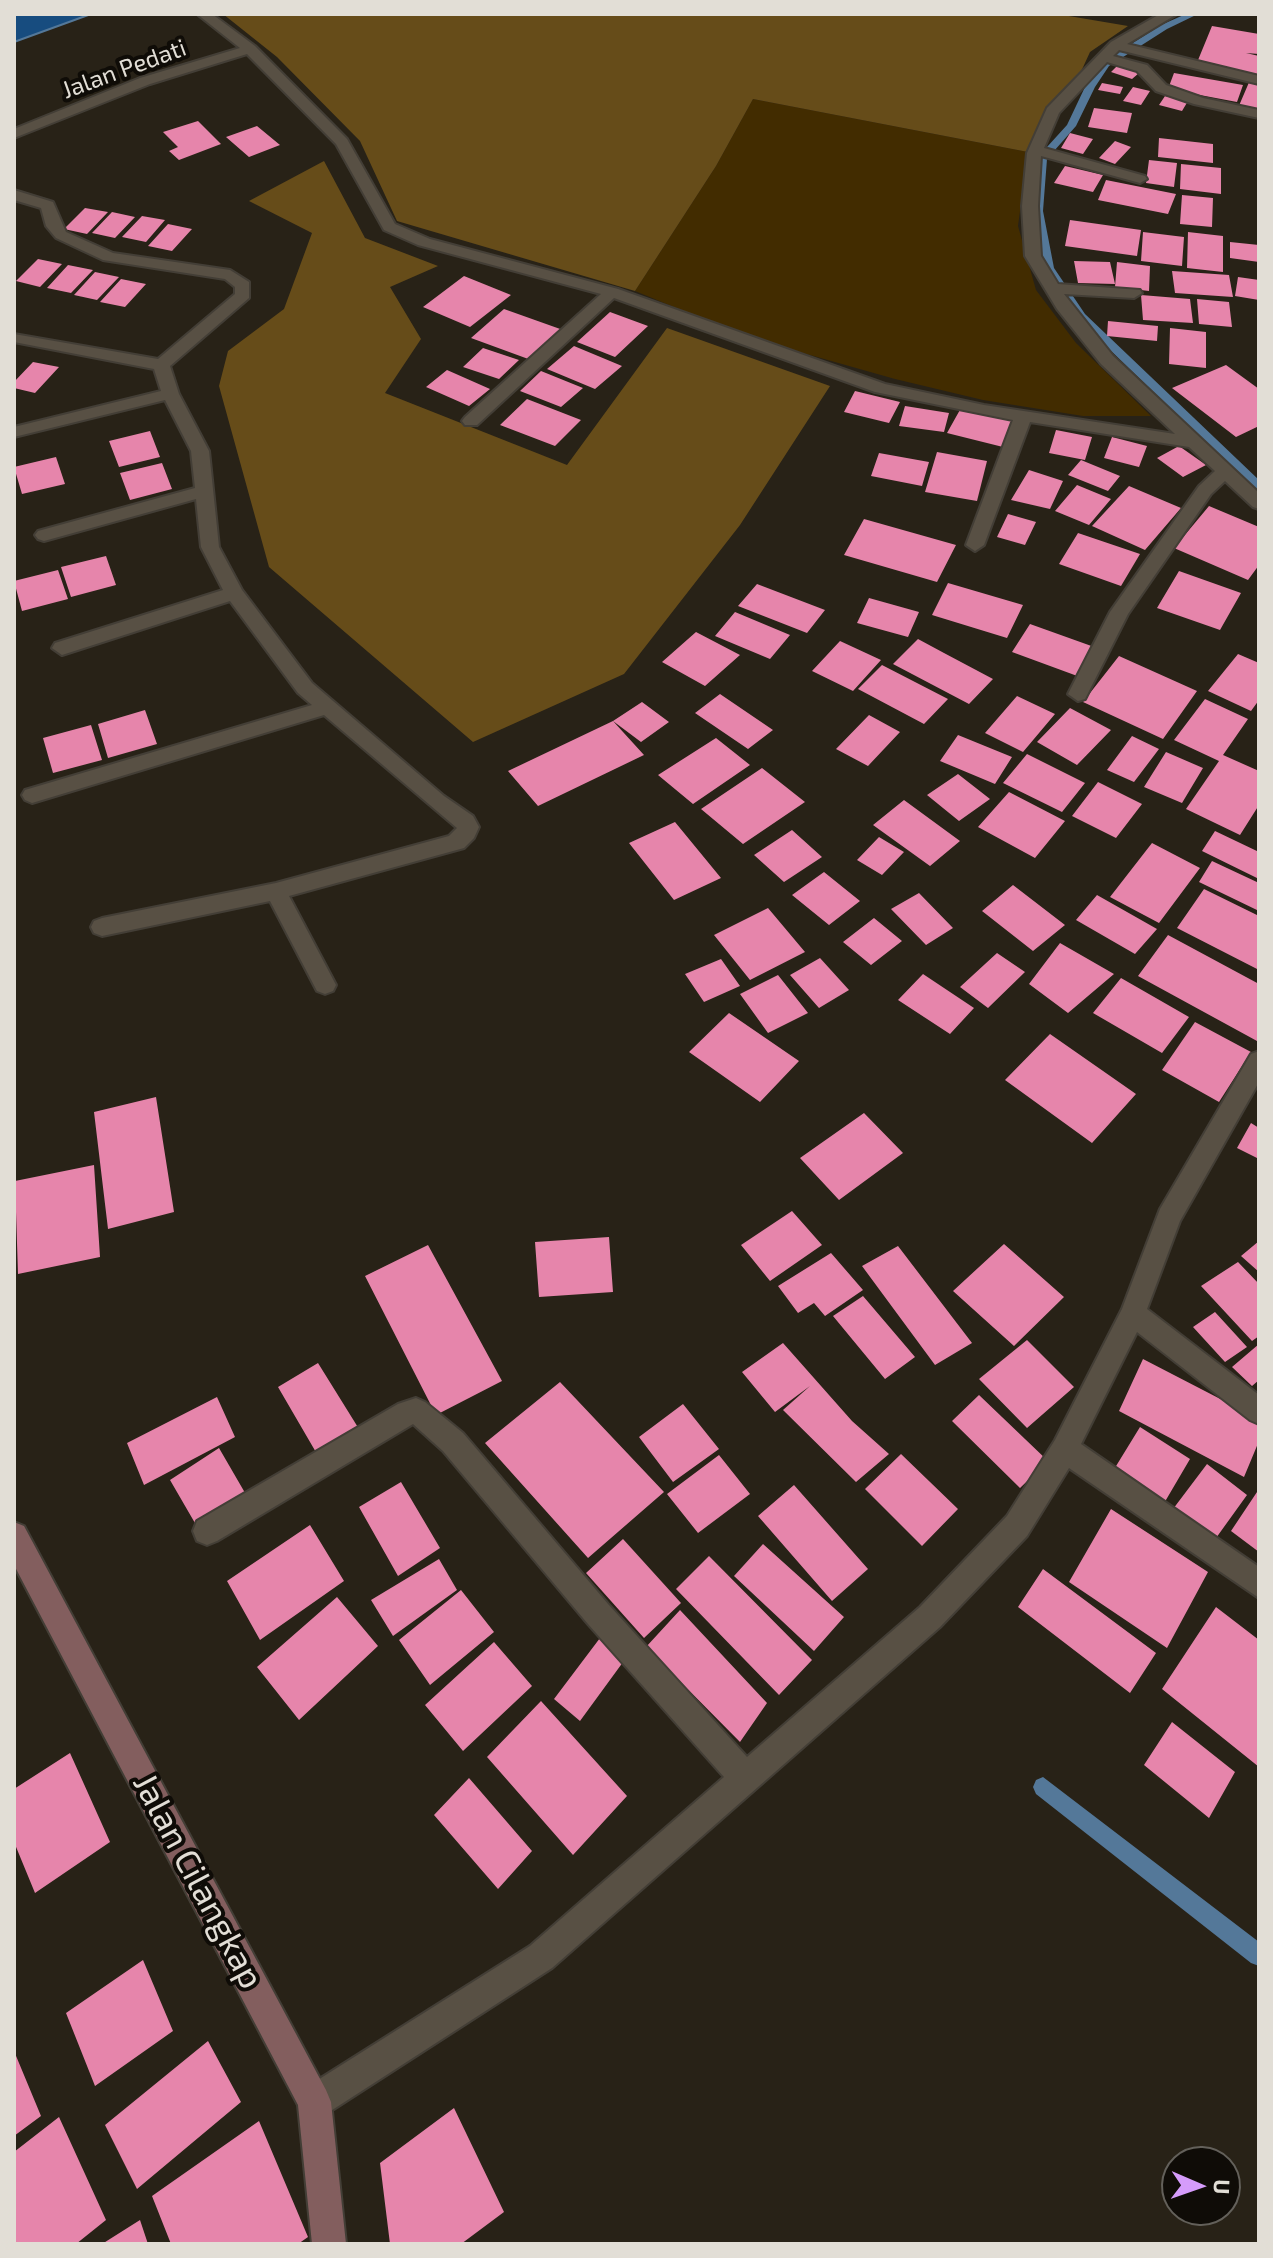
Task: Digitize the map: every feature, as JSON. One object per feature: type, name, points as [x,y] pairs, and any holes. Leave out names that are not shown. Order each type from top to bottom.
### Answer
[{"type":"street","points":[[204,14],[250,49],[342,142],[389,227],[424,242],[612,292],[881,388],[984,410],[1194,442]]},
{"type":"street","points":[[1170,14],[1113,54],[1052,111],[1030,206],[1033,256],[1107,360],[1259,503]]},
{"type":"street","name":"Jalan Pedati","points":[[14,134],[145,81],[250,49]]},
{"type":"street","points":[[1113,54],[1139,53],[1259,80]]},
{"type":"street","points":[[1113,54],[1142,68],[1161,88],[1199,101],[1259,114]]},
{"type":"street","points":[[1043,153],[1140,179]]},
{"type":"street","points":[[14,195],[48,205],[54,226],[61,235],[109,257],[230,275],[243,285],[243,295],[161,365]]},
{"type":"street","points":[[1055,288],[1134,293]]},
{"type":"street","points":[[471,421],[612,292]]},
{"type":"street","points":[[17,338],[161,365]]},
{"type":"street","points":[[102,927],[276,891],[456,842],[467,832],[466,822],[437,802],[305,688],[234,593],[210,547],[200,451],[170,394],[161,365]]},
{"type":"street","points":[[14,432],[170,394]]},
{"type":"street","points":[[975,545],[1024,414]]},
{"type":"street","points":[[1078,694],[1120,612],[1205,490],[1225,472]]},
{"type":"street","points":[[44,535],[205,491]]},
{"type":"street","points":[[62,648],[234,593]]},
{"type":"street","points":[[32,795],[328,707]]},
{"type":"street","points":[[276,891],[325,985]]},
{"type":"street","points":[[314,2102],[541,1957],[930,1617],[1017,1526],[1065,1449],[1133,1313],[1169,1217],[1259,1061]]},
{"type":"street","points":[[1133,1313],[1259,1411]]},
{"type":"street","points":[[207,1531],[407,1413],[416,1411],[453,1442],[598,1614],[746,1779]]},
{"type":"street","points":[[1065,1449],[1259,1584]]},
{"type":"street","name":"Jalan Cilangkap","points":[[14,1536],[314,2102],[329,2244]]},
{"type":"shaded area","points":[[223,14],[1057,14],[1128,26],[1090,52],[1074,87],[1028,152],[753,99],[716,166],[635,291],[397,221],[360,141],[277,57]]},
{"type":"shaded area","points":[[753,99],[1028,152],[1018,226],[1036,290],[1076,343],[1151,416],[1083,416],[983,400],[895,379],[713,323],[635,291],[716,166]]},
{"type":"shaded area","points":[[324,161],[365,238],[438,266],[390,287],[421,339],[385,393],[567,465],[667,328],[830,386],[740,525],[624,674],[473,742],[269,567],[219,386],[228,351],[284,309],[312,233],[249,201]]},
{"type":"water","points":[[14,14],[91,14],[14,42]]},
{"type":"building","points":[[1212,26],[1259,34],[1259,54],[1246,53],[1259,56],[1258,76],[1196,65]]},
{"type":"building","points":[[1117,66],[1139,73],[1132,79],[1111,72]]},
{"type":"building","points":[[1174,73],[1243,85],[1237,102],[1168,89]]},
{"type":"building","points":[[1250,80],[1259,82],[1259,112],[1238,108]]},
{"type":"building","points":[[1102,83],[1123,87],[1120,94],[1098,90]]},
{"type":"building","points":[[1133,87],[1150,91],[1141,105],[1123,101]]},
{"type":"building","points":[[1165,96],[1188,101],[1182,111],[1159,105]]},
{"type":"building","points":[[1094,108],[1132,113],[1127,133],[1088,127]]},
{"type":"building","points":[[198,121],[221,144],[179,160],[169,151],[178,147],[163,132]]},
{"type":"building","points":[[257,126],[280,145],[249,157],[226,137]]},
{"type":"building","points":[[1070,133],[1093,139],[1083,154],[1061,148]]},
{"type":"building","points":[[1159,138],[1213,144],[1213,163],[1158,157]]},
{"type":"building","points":[[1115,141],[1131,147],[1115,164],[1099,158]]},
{"type":"building","points":[[1149,160],[1177,163],[1174,187],[1146,183]]},
{"type":"building","points":[[1181,164],[1221,168],[1221,194],[1180,189]]},
{"type":"building","points":[[1065,166],[1103,175],[1093,192],[1054,183]]},
{"type":"building","points":[[1106,180],[1176,194],[1168,214],[1098,200]]},
{"type":"building","points":[[1182,195],[1213,198],[1212,227],[1180,224]]},
{"type":"building","points":[[85,208],[108,212],[87,234],[64,229]]},
{"type":"building","points":[[112,212],[135,217],[115,238],[92,233]]},
{"type":"building","points":[[142,216],[165,220],[146,242],[122,237]]},
{"type":"building","points":[[1070,220],[1141,230],[1137,256],[1065,246]]},
{"type":"building","points":[[168,224],[192,229],[172,251],[148,246]]},
{"type":"building","points":[[1143,232],[1184,237],[1182,266],[1141,261]]},
{"type":"building","points":[[1188,232],[1223,236],[1223,272],[1187,268]]},
{"type":"building","points":[[1230,242],[1259,245],[1259,262],[1230,258]]},
{"type":"building","points":[[38,259],[62,264],[40,287],[16,281]]},
{"type":"building","points":[[1074,261],[1110,262],[1115,284],[1078,283]]},
{"type":"building","points":[[1117,262],[1150,266],[1149,291],[1115,287]]},
{"type":"building","points":[[68,265],[93,270],[71,293],[47,288]]},
{"type":"building","points":[[1172,271],[1229,275],[1233,297],[1175,293]]},
{"type":"building","points":[[95,272],[119,277],[97,300],[74,295]]},
{"type":"building","points":[[464,276],[511,295],[470,327],[423,307]]},
{"type":"building","points":[[1238,277],[1259,280],[1259,300],[1235,296]]},
{"type":"building","points":[[121,279],[146,284],[125,307],[100,302]]},
{"type":"building","points":[[1141,295],[1190,299],[1193,323],[1143,320]]},
{"type":"building","points":[[1197,299],[1229,302],[1232,327],[1199,324]]},
{"type":"building","points":[[504,309],[563,330],[531,360],[471,338]]},
{"type":"building","points":[[610,312],[648,326],[615,357],[577,342]]},
{"type":"building","points":[[1108,321],[1158,326],[1157,341],[1107,336]]},
{"type":"building","points":[[1170,328],[1206,332],[1206,368],[1169,364]]},
{"type":"building","points":[[574,346],[622,366],[595,389],[547,369]]},
{"type":"building","points":[[483,348],[519,360],[499,379],[463,367]]},
{"type":"building","points":[[33,362],[59,367],[35,393],[14,388],[14,382]]},
{"type":"building","points":[[1226,365],[1259,389],[1259,426],[1236,437],[1172,388]]},
{"type":"building","points":[[447,370],[490,389],[469,406],[426,387]]},
{"type":"building","points":[[541,371],[583,388],[561,407],[520,391]]},
{"type":"building","points":[[855,391],[900,402],[889,423],[844,412]]},
{"type":"building","points":[[527,399],[581,420],[555,446],[500,425]]},
{"type":"building","points":[[905,406],[949,413],[944,432],[899,426]]},
{"type":"building","points":[[961,408],[1016,422],[1003,447],[947,433]]},
{"type":"building","points":[[1056,430],[1092,437],[1085,460],[1049,453]]},
{"type":"building","points":[[150,431],[160,457],[119,467],[109,441]]},
{"type":"building","points":[[1112,437],[1147,446],[1139,467],[1104,458]]},
{"type":"building","points":[[1179,446],[1206,465],[1183,477],[1157,458]]},
{"type":"building","points":[[937,452],[987,461],[977,501],[925,492]]},
{"type":"building","points":[[879,453],[929,462],[922,486],[871,476]]},
{"type":"building","points":[[56,457],[65,484],[22,494],[14,467]]},
{"type":"building","points":[[1081,460],[1120,476],[1108,491],[1068,475]]},
{"type":"building","points":[[162,463],[172,489],[130,500],[120,473]]},
{"type":"building","points":[[1029,470],[1063,481],[1050,509],[1011,500]]},
{"type":"building","points":[[1077,485],[1111,499],[1089,525],[1055,511]]},
{"type":"building","points":[[1129,486],[1181,508],[1145,550],[1092,526]]},
{"type":"building","points":[[1209,506],[1259,527],[1259,565],[1248,580],[1174,548]]},
{"type":"building","points":[[1008,514],[1036,522],[1025,545],[997,537]]},
{"type":"building","points":[[864,519],[956,545],[937,582],[844,555]]},
{"type":"building","points":[[1078,533],[1140,554],[1121,586],[1059,564]]},
{"type":"building","points":[[106,556],[116,585],[71,597],[61,567]]},
{"type":"building","points":[[58,570],[68,599],[22,611],[14,581]]},
{"type":"building","points":[[1179,571],[1241,593],[1220,630],[1157,608]]},
{"type":"building","points":[[948,583],[1023,605],[1007,638],[932,615]]},
{"type":"building","points":[[757,584],[825,610],[807,633],[738,606]]},
{"type":"building","points":[[869,598],[919,612],[908,637],[857,623]]},
{"type":"building","points":[[735,612],[790,635],[770,659],[715,636]]},
{"type":"building","points":[[1030,624],[1097,648],[1080,677],[1012,652]]},
{"type":"building","points":[[696,632],[740,655],[705,686],[662,662]]},
{"type":"building","points":[[918,639],[993,679],[969,704],[893,664]]},
{"type":"building","points":[[840,641],[881,660],[853,691],[812,671]]},
{"type":"building","points":[[1238,654],[1259,663],[1259,700],[1251,711],[1208,691]]},
{"type":"building","points":[[1119,656],[1197,691],[1163,739],[1083,702]]},
{"type":"building","points":[[882,665],[948,699],[924,724],[858,689]]},
{"type":"building","points":[[720,694],[773,730],[748,749],[695,713]]},
{"type":"building","points":[[1017,696],[1055,714],[1023,752],[985,733]]},
{"type":"building","points":[[1205,699],[1248,719],[1223,755],[1259,771],[1259,805],[1240,835],[1186,809],[1219,761],[1174,740]]},
{"type":"building","points":[[642,702],[669,722],[641,742],[613,721]]},
{"type":"building","points":[[1070,708],[1111,730],[1077,765],[1037,742]]},
{"type":"building","points":[[145,710],[157,744],[108,758],[98,724]]},
{"type":"building","points":[[869,715],[900,732],[868,766],[836,749]]},
{"type":"building","points":[[613,721],[644,755],[538,806],[508,771]]},
{"type":"building","points":[[91,725],[102,760],[53,773],[43,738]]},
{"type":"building","points":[[958,735],[1012,757],[995,784],[940,761]]},
{"type":"building","points":[[1132,736],[1159,749],[1134,782],[1107,770]]},
{"type":"building","points":[[716,738],[750,765],[693,804],[658,775]]},
{"type":"building","points":[[1166,752],[1203,768],[1182,803],[1144,787]]},
{"type":"building","points":[[1027,754],[1085,783],[1062,812],[1003,783]]},
{"type":"building","points":[[762,768],[805,802],[743,844],[701,809]]},
{"type":"building","points":[[958,774],[990,799],[959,821],[927,795]]},
{"type":"building","points":[[1098,782],[1142,804],[1116,838],[1072,816]]},
{"type":"building","points":[[1009,792],[1065,821],[1035,858],[978,827]]},
{"type":"building","points":[[904,800],[960,841],[930,866],[873,825]]},
{"type":"building","points":[[675,822],[721,878],[674,900],[629,843]]},
{"type":"building","points":[[792,830],[822,857],[784,882],[754,855]]},
{"type":"building","points":[[1215,831],[1259,852],[1259,879],[1202,851]]},
{"type":"building","points":[[879,837],[904,852],[882,875],[857,860]]},
{"type":"building","points":[[1152,843],[1200,868],[1159,923],[1110,897]]},
{"type":"building","points":[[1212,861],[1259,883],[1259,911],[1199,882]]},
{"type":"building","points":[[824,872],[860,901],[829,925],[792,895]]},
{"type":"building","points":[[1013,885],[1065,925],[1033,951],[982,911]]},
{"type":"building","points":[[1204,889],[1259,916],[1259,970],[1177,928]]},
{"type":"building","points":[[919,893],[953,928],[926,945],[891,909]]},
{"type":"building","points":[[1097,895],[1157,929],[1135,954],[1076,920]]},
{"type":"building","points":[[768,908],[805,952],[750,980],[714,935]]},
{"type":"building","points":[[874,918],[902,941],[871,965],[843,942]]},
{"type":"building","points":[[1168,935],[1259,984],[1257,1041],[1138,976]]},
{"type":"building","points":[[1060,943],[1114,974],[1068,1013],[1029,984]]},
{"type":"building","points":[[997,953],[1025,972],[988,1008],[960,987]]},
{"type":"building","points":[[820,958],[849,990],[819,1008],[790,975]]},
{"type":"building","points":[[721,959],[740,986],[704,1002],[685,974]]},
{"type":"building","points":[[923,974],[974,1008],[950,1034],[898,1000]]},
{"type":"building","points":[[778,975],[808,1013],[768,1033],[740,994]]},
{"type":"building","points":[[1121,978],[1189,1017],[1162,1053],[1093,1013]]},
{"type":"building","points":[[729,1013],[799,1061],[760,1102],[689,1052]]},
{"type":"building","points":[[1195,1022],[1251,1052],[1219,1102],[1162,1070]]},
{"type":"building","points":[[1050,1034],[1136,1094],[1092,1143],[1005,1080]]},
{"type":"building","points":[[156,1097],[174,1212],[108,1229],[94,1112]]},
{"type":"building","points":[[864,1113],[903,1153],[839,1200],[800,1158]]},
{"type":"building","points":[[1251,1123],[1259,1128],[1259,1159],[1237,1148]]},
{"type":"building","points":[[94,1165],[100,1257],[18,1274],[15,1181]]},
{"type":"building","points":[[792,1211],[822,1245],[770,1281],[741,1245]]},
{"type":"building","points":[[609,1237],[613,1292],[539,1297],[535,1242]]},
{"type":"building","points":[[1259,1241],[1259,1272],[1241,1256]]},
{"type":"building","points":[[1004,1244],[1064,1297],[1014,1346],[953,1291]]},
{"type":"building","points":[[428,1245],[502,1381],[436,1415],[365,1276]]},
{"type":"building","points":[[898,1246],[972,1343],[935,1365],[862,1266]]},
{"type":"building","points":[[831,1253],[863,1290],[825,1316],[814,1303],[798,1313],[778,1286]]},
{"type":"building","points":[[1238,1262],[1259,1284],[1259,1336],[1252,1341],[1201,1286]]},
{"type":"building","points":[[863,1296],[915,1357],[885,1379],[833,1316]]},
{"type":"building","points":[[1215,1312],[1247,1347],[1225,1362],[1193,1327]]},
{"type":"building","points":[[1027,1340],[1074,1387],[1027,1428],[979,1379]]},
{"type":"building","points":[[783,1343],[852,1421],[889,1454],[856,1482],[783,1410],[810,1386],[775,1412],[742,1372]]},
{"type":"building","points":[[1259,1344],[1259,1380],[1252,1386],[1232,1367]]},
{"type":"building","points":[[1143,1359],[1259,1419],[1259,1441],[1244,1477],[1119,1411]]},
{"type":"building","points":[[318,1363],[359,1429],[317,1454],[278,1387]]},
{"type":"building","points":[[560,1382],[664,1492],[588,1558],[485,1443]]},
{"type":"building","points":[[979,1395],[1048,1461],[1020,1488],[952,1421]]},
{"type":"building","points":[[217,1397],[235,1437],[144,1485],[127,1443]]},
{"type":"building","points":[[683,1404],[719,1449],[673,1482],[639,1437]]},
{"type":"building","points":[[1140,1427],[1190,1459],[1163,1505],[1113,1471]]},
{"type":"building","points":[[219,1448],[248,1498],[199,1530],[170,1480]]},
{"type":"building","points":[[901,1454],[958,1509],[922,1546],[865,1489]]},
{"type":"building","points":[[719,1455],[750,1494],[698,1533],[667,1494]]},
{"type":"building","points":[[1207,1464],[1247,1495],[1211,1545],[1170,1513]]},
{"type":"building","points":[[401,1482],[440,1548],[398,1576],[359,1507]]},
{"type":"building","points":[[794,1485],[868,1569],[832,1601],[758,1516]]},
{"type":"building","points":[[1259,1489],[1259,1552],[1231,1531]]},
{"type":"building","points":[[1111,1509],[1208,1572],[1167,1648],[1069,1582]]},
{"type":"building","points":[[310,1525],[344,1581],[260,1640],[227,1581]]},
{"type":"building","points":[[623,1539],[681,1603],[644,1638],[586,1573]]},
{"type":"building","points":[[763,1544],[844,1617],[814,1651],[734,1576]]},
{"type":"building","points":[[709,1556],[812,1660],[779,1695],[676,1589]]},
{"type":"building","points":[[439,1559],[457,1590],[393,1636],[371,1600]]},
{"type":"building","points":[[1043,1569],[1156,1653],[1130,1693],[1018,1607]]},
{"type":"building","points":[[461,1590],[494,1632],[430,1685],[399,1640]]},
{"type":"building","points":[[337,1597],[378,1646],[299,1720],[257,1667]]},
{"type":"building","points":[[1216,1607],[1259,1640],[1259,1767],[1162,1689]]},
{"type":"building","points":[[680,1610],[767,1703],[740,1742],[646,1647]]},
{"type":"building","points":[[600,1638],[626,1658],[580,1721],[554,1699]]},
{"type":"building","points":[[494,1642],[532,1686],[463,1751],[425,1705]]},
{"type":"building","points":[[541,1701],[627,1796],[573,1855],[487,1757]]},
{"type":"building","points":[[1172,1722],[1235,1772],[1209,1818],[1144,1765]]},
{"type":"building","points":[[70,1753],[110,1842],[35,1893],[14,1842],[14,1789]]},
{"type":"building","points":[[469,1778],[532,1851],[498,1889],[434,1815]]},
{"type":"building","points":[[143,1960],[173,2031],[95,2086],[66,2013]]},
{"type":"building","points":[[208,2041],[241,2102],[137,2189],[105,2125]]},
{"type":"building","points":[[14,2051],[41,2116],[14,2136]]},
{"type":"building","points":[[454,2108],[504,2212],[461,2244],[390,2244],[380,2163]]},
{"type":"building","points":[[59,2117],[106,2220],[76,2244],[14,2244],[14,2152]]},
{"type":"building","points":[[259,2121],[308,2237],[298,2244],[171,2244],[152,2196]]},
{"type":"building","points":[[140,2220],[148,2244],[102,2244]]},
{"type":"waterway","points":[[1194,14],[1164,27],[1106,64],[1090,87],[1071,126],[1042,158],[1038,211],[1049,268],[1081,316],[1259,487]]},
{"type":"waterway","points":[[1043,1787],[1259,1955]]}]
